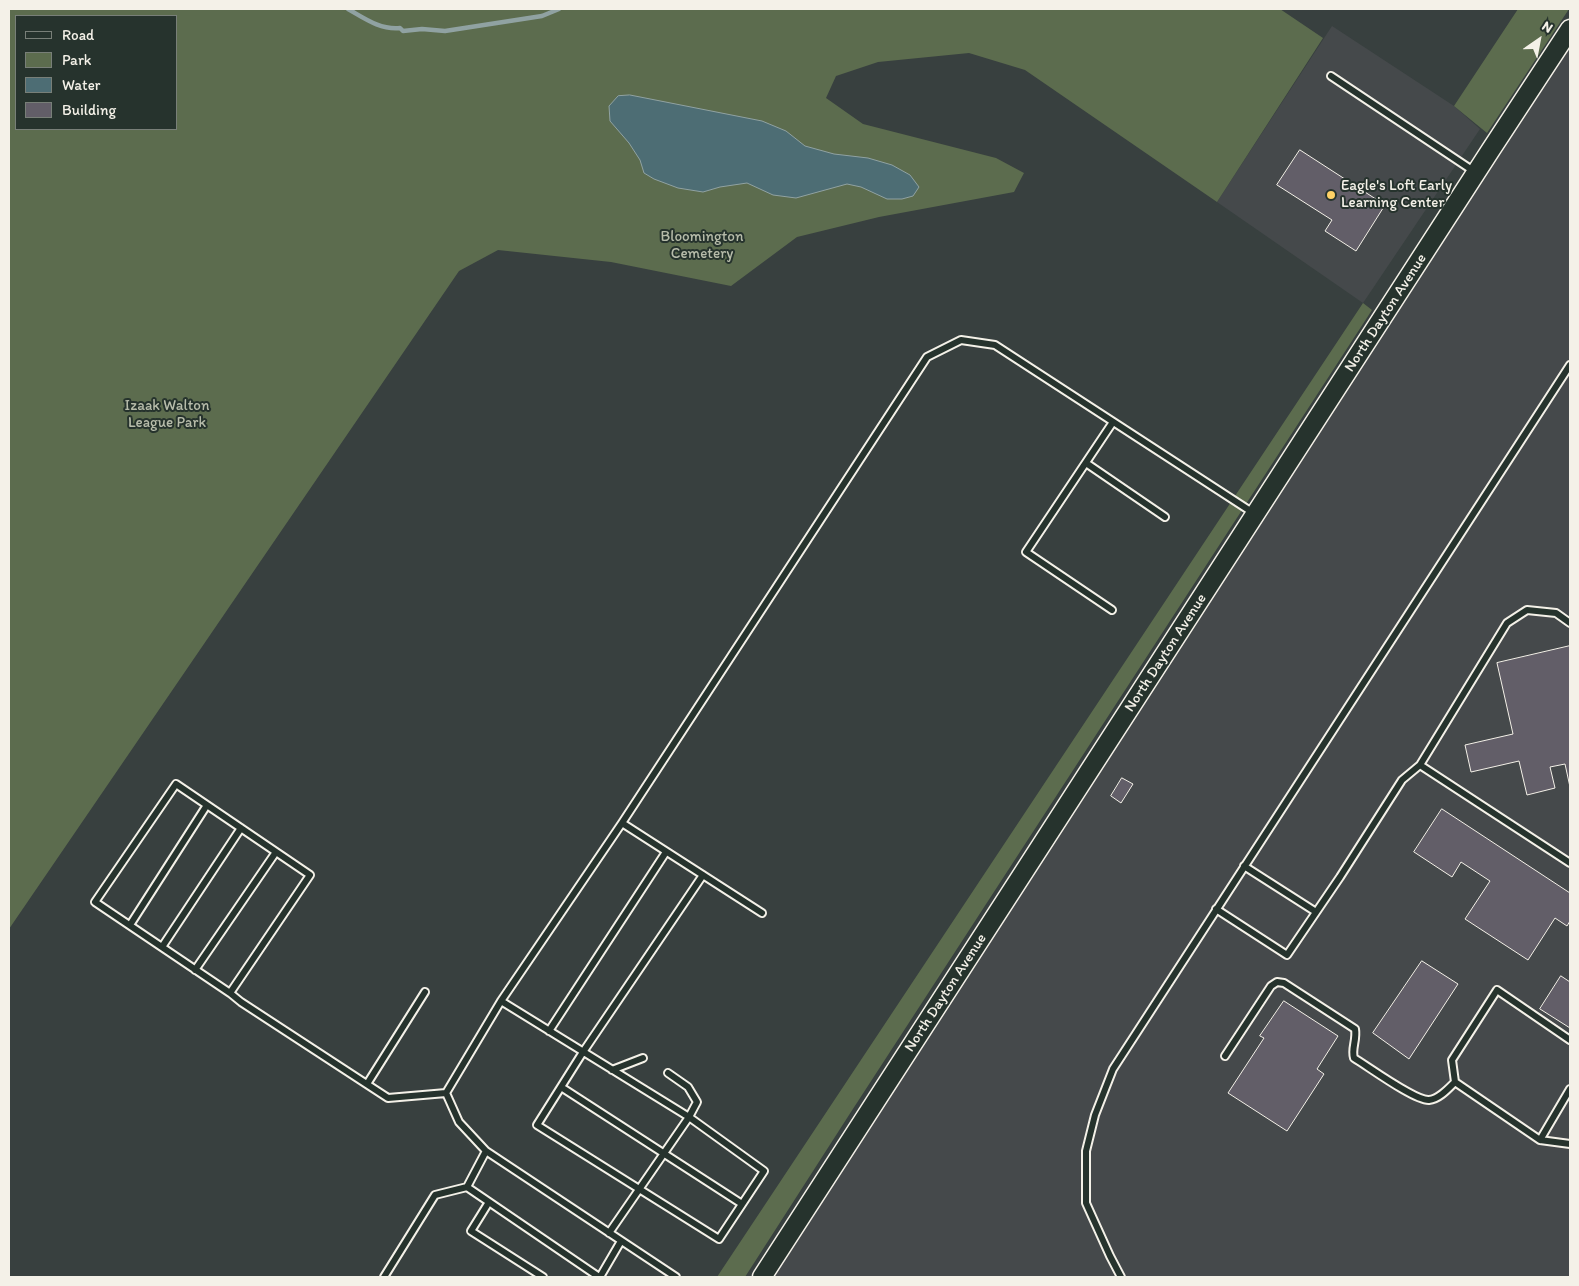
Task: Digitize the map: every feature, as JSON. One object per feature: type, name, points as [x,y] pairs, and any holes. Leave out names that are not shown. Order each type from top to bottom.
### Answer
[{"type":"main road","name":"North Dayton Avenue","points":[[762,1277],[1570,29]]},
{"type":"lane","points":[[1331,76],[1476,172]]},
{"type":"lane","points":[[446,1093],[501,1001],[622,823],[927,357],[961,340],[995,345],[1255,514]]},
{"type":"lane","points":[[1122,1277],[1110,1256],[1086,1203],[1086,1151],[1095,1115],[1113,1069],[1570,365]]},
{"type":"lane","points":[[1112,610],[1026,552],[1113,422]]},
{"type":"lane","points":[[1086,463],[1165,517]]},
{"type":"lane","points":[[1216,909],[1287,955],[1402,780],[1420,765],[1507,623],[1527,610],[1556,613],[1570,622]]},
{"type":"lane","points":[[1420,765],[1570,863]]},
{"type":"lane","points":[[230,993],[310,875],[176,784],[95,902],[241,1002],[388,1098],[446,1093]]},
{"type":"lane","points":[[130,926],[207,805]]},
{"type":"lane","points":[[622,823],[762,913]]},
{"type":"lane","points":[[162,947],[241,828]]},
{"type":"lane","points":[[195,970],[276,852]]},
{"type":"lane","points":[[549,1031],[666,852]]},
{"type":"lane","points":[[1244,866],[1316,912]]},
{"type":"lane","points":[[501,1001],[549,1031],[583,1052],[612,1070],[689,1117],[764,1171],[719,1239],[537,1125],[583,1052],[703,875]]},
{"type":"lane","points":[[1226,1056],[1271,986],[1277,982],[1284,983],[1354,1029],[1356,1036],[1352,1053],[1354,1058],[1410,1094],[1430,1100],[1437,1098],[1455,1082]]},
{"type":"lane","points":[[1570,1040],[1497,990],[1452,1060],[1455,1082],[1540,1140],[1570,1144]]},
{"type":"lane","points":[[367,1084],[425,992]]},
{"type":"lane","points":[[612,1070],[643,1058]]},
{"type":"lane","points":[[609,1233],[689,1117],[697,1102],[688,1087],[668,1074]]},
{"type":"lane","points":[[561,1087],[742,1204]]},
{"type":"lane","points":[[1540,1140],[1570,1089]]},
{"type":"lane","points":[[446,1093],[458,1122],[486,1151],[676,1277]]},
{"type":"lane","points":[[467,1187],[486,1151]]},
{"type":"lane","points":[[384,1277],[435,1195],[467,1187],[599,1277],[621,1241]]},
{"type":"lane","points":[[490,1202],[471,1231],[543,1277]]},
{"type":"shaded area","points":[[1332,26],[1454,106],[1480,129],[1363,303],[1217,202]]},
{"type":"shaded area","points":[[1570,46],[1570,1277],[770,1277],[1538,96]]},
{"type":"green space","points":[[9,9],[1280,9],[1323,38],[1217,202],[1025,70],[969,53],[878,62],[836,76],[826,98],[863,124],[996,158],[1024,173],[1014,192],[879,217],[797,237],[731,286],[611,262],[498,250],[459,271],[9,929]]},
{"type":"green space","points":[[1518,9],[1569,9],[1487,133],[1454,106]]},
{"type":"green space","points":[[1363,303],[1372,310],[745,1277],[717,1277]]},
{"type":"water","points":[[630,95],[762,121],[786,131],[805,146],[834,154],[868,158],[892,165],[910,175],[919,187],[913,196],[902,199],[887,199],[861,187],[847,184],[796,198],[773,195],[747,183],[703,192],[678,188],[644,173],[640,160],[629,143],[610,121],[609,106],[618,96]]},
{"type":"building","name":"Eagle's Loft Early Learning Center","points":[[1300,150],[1385,205],[1356,251],[1325,231],[1332,220],[1277,185]]},
{"type":"building","points":[[1570,646],[1570,787],[1565,764],[1550,767],[1555,788],[1527,795],[1519,761],[1471,772],[1465,745],[1513,734],[1497,663]]},
{"type":"building","points":[[1122,778],[1133,784],[1121,803],[1111,796]]},
{"type":"building","points":[[1442,809],[1570,893],[1570,921],[1567,926],[1555,918],[1528,960],[1465,919],[1490,881],[1461,862],[1452,877],[1414,852]]},
{"type":"building","points":[[1422,961],[1458,984],[1409,1059],[1373,1033]]},
{"type":"building","points":[[1561,976],[1570,982],[1570,1028],[1540,1009]]},
{"type":"building","points":[[1284,1001],[1338,1036],[1317,1069],[1324,1074],[1287,1131],[1228,1093],[1264,1038],[1260,1036]]},
{"type":"waterway","points":[[348,9],[379,25],[400,28],[403,31],[422,29],[445,31],[542,16],[559,9]]},
{"type":"place","name":"Eagle's Loft Early Learning Center","points":[[1331,195]]},
{"type":"park label","name":"Bloomington Cemetery","points":[[702,246]]},
{"type":"park label","name":"Izaak Walton League Park","points":[[167,414]]}]
